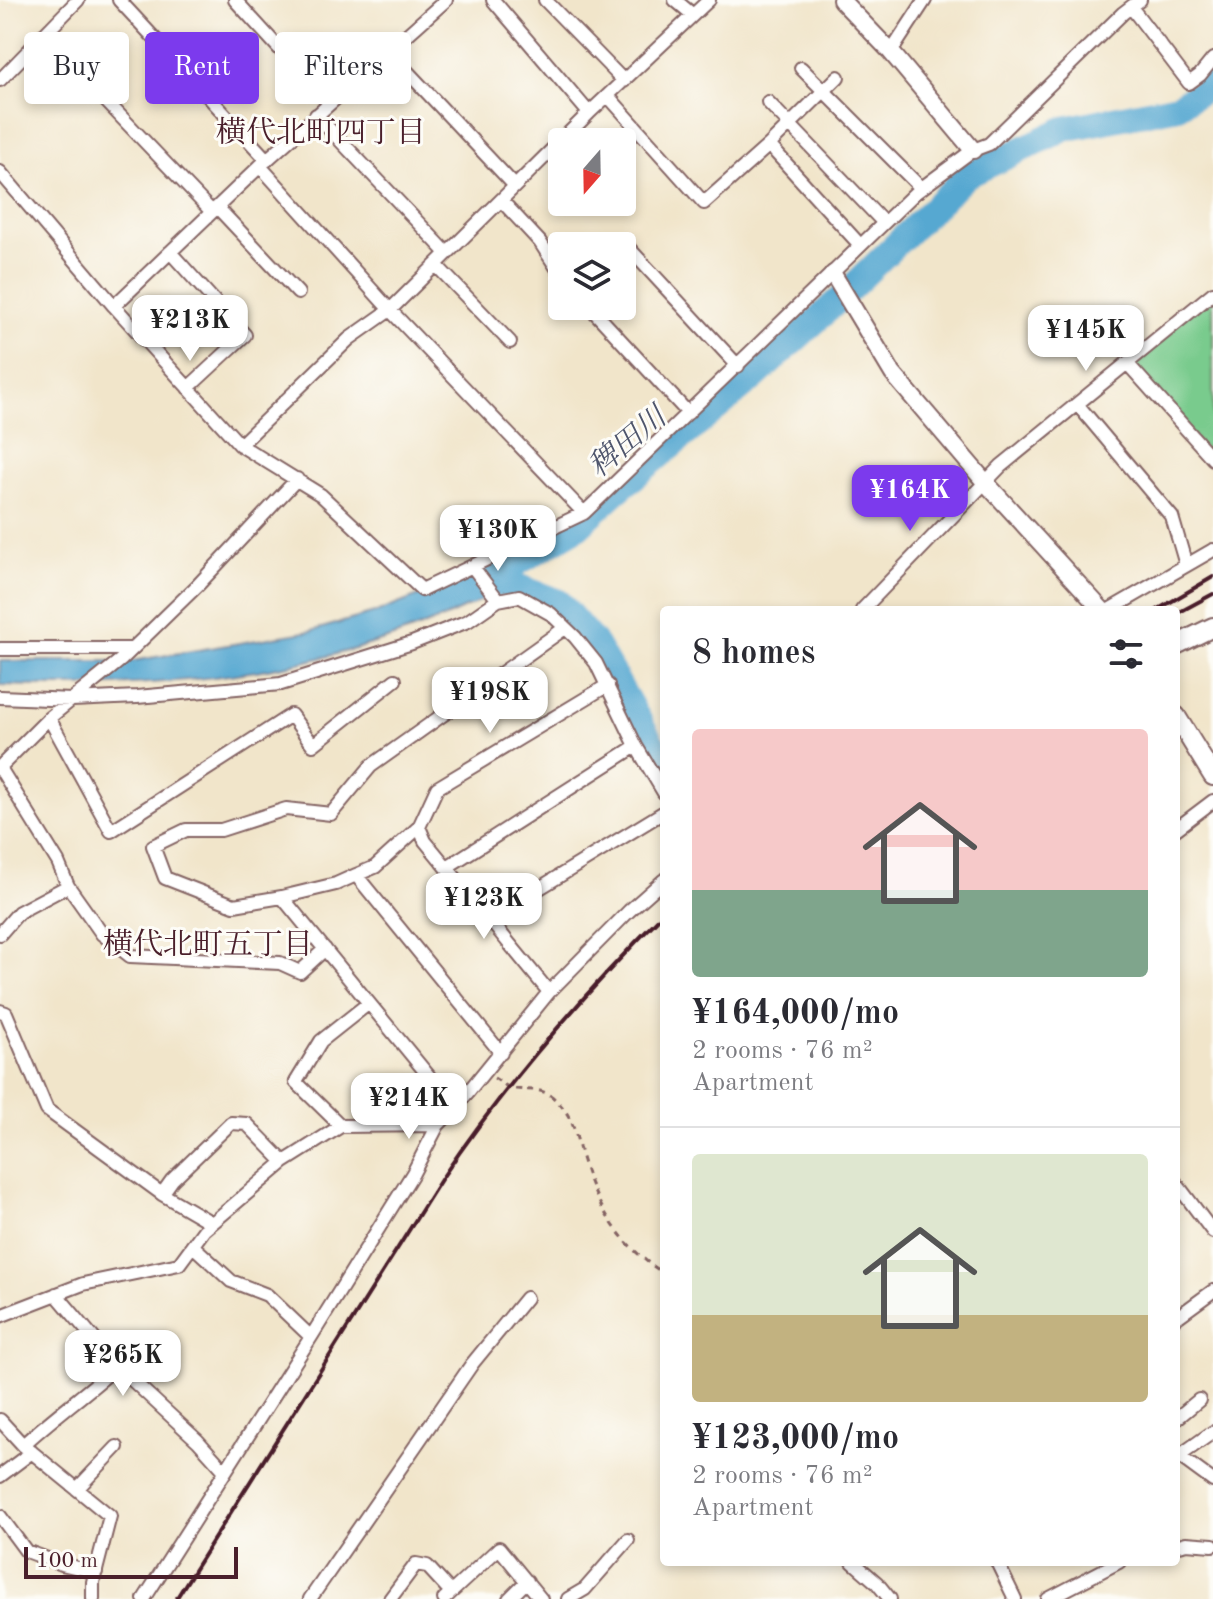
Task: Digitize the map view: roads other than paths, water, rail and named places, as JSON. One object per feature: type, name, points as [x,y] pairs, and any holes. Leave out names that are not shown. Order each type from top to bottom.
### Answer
[{"type":"main road","points":[[1180,643],[1213,627]]},
{"type":"main road","points":[[1180,722],[1213,776]]},
{"type":"street","points":[[46,32],[78,0]]},
{"type":"street","points":[[119,0],[390,310],[584,513]]},
{"type":"street","points":[[235,0],[275,44]]},
{"type":"street","points":[[410,32],[446,0]]},
{"type":"street","points":[[493,0],[589,113]]},
{"type":"street","points":[[545,0],[624,81]]},
{"type":"street","points":[[675,0],[693,15]]},
{"type":"street","points":[[240,445],[349,339],[390,310],[589,113],[709,0]]},
{"type":"street","points":[[841,0],[891,52],[973,150]]},
{"type":"street","points":[[891,52],[925,0]]},
{"type":"street","points":[[0,172],[114,306],[240,445],[321,495],[422,590],[584,513],[921,188],[973,150],[989,144],[1136,4],[1189,83],[1213,59]]},
{"type":"street","points":[[0,80],[24,55]]},
{"type":"street","points":[[801,68],[921,188]]},
{"type":"street","points":[[411,75],[515,186]]},
{"type":"street","points":[[608,96],[704,203],[838,77]]},
{"type":"street","points":[[768,102],[884,223]]},
{"type":"street","points":[[110,104],[298,293]]},
{"type":"street","points":[[114,306],[328,104]]},
{"type":"street","points":[[316,115],[447,253]]},
{"type":"street","points":[[769,145],[860,245]]},
{"type":"street","points":[[501,200],[548,254]]},
{"type":"street","points":[[170,252],[245,335],[188,388]]},
{"type":"street","points":[[636,256],[738,366]]},
{"type":"street","points":[[436,265],[510,342]]},
{"type":"street","points":[[833,274],[893,374],[985,482],[1098,606]]},
{"type":"street","points":[[866,606],[985,482],[1213,293]]},
{"type":"street","points":[[602,320],[688,413]]},
{"type":"street","points":[[1127,363],[1213,459]]},
{"type":"street","points":[[1077,404],[1172,517],[1186,565]]},
{"type":"street","points":[[297,479],[198,585],[126,654],[49,718],[0,768],[58,862],[68,886],[102,934],[130,956],[280,963],[300,972],[325,949]]},
{"type":"street","points":[[1116,606],[1213,550]]},
{"type":"street","points":[[472,566],[498,600]]},
{"type":"street","points":[[0,697],[137,697],[281,684],[412,643],[468,621],[498,600],[519,596],[551,614],[596,663],[636,746],[660,786]]},
{"type":"street","points":[[565,628],[371,766],[331,814],[286,809],[221,830],[186,830],[153,846],[165,878],[234,905],[336,884],[375,867],[419,827],[437,788],[608,685]]},
{"type":"street","points":[[0,649],[126,654]]},
{"type":"street","points":[[49,718],[111,831],[291,715],[313,745],[395,680]]},
{"type":"street","points":[[447,867],[636,746]]},
{"type":"street","points":[[1180,826],[1213,801]]},
{"type":"street","points":[[489,919],[660,814]]},
{"type":"street","points":[[419,827],[425,841],[549,992]]},
{"type":"street","points":[[356,875],[501,1053]]},
{"type":"street","points":[[144,1599],[413,1173],[438,1125],[549,992],[660,884]]},
{"type":"street","points":[[0,934],[19,912],[68,886]]},
{"type":"street","points":[[282,897],[455,1108]]},
{"type":"street","points":[[341,1126],[296,1082],[321,1041],[369,1003]]},
{"type":"street","points":[[0,1011],[6,1013],[47,1110],[162,1194],[212,1223]]},
{"type":"street","points":[[162,1194],[172,1180],[231,1123],[247,1124],[284,1162]]},
{"type":"street","points":[[0,1316],[83,1284],[179,1264],[212,1223],[284,1162],[341,1126],[438,1125]]},
{"type":"street","points":[[1180,1188],[1213,1232]]},
{"type":"street","points":[[193,1246],[231,1281],[267,1295],[311,1337]]},
{"type":"street","points":[[1180,1315],[1213,1291]]},
{"type":"street","points":[[56,1294],[117,1366],[198,1441],[225,1471]]},
{"type":"street","points":[[310,1599],[472,1364],[526,1298]]},
{"type":"street","points":[[0,1476],[57,1413],[78,1402],[117,1366]]},
{"type":"street","points":[[1180,1416],[1199,1400]]},
{"type":"street","points":[[0,1420],[28,1448],[110,1516],[96,1572],[93,1599]]},
{"type":"street","points":[[1180,1454],[1213,1432]]},
{"type":"street","points":[[77,1489],[117,1447]]},
{"type":"street","points":[[1180,1456],[1213,1481]]},
{"type":"street","points":[[0,1516],[26,1551],[96,1572]]},
{"type":"street","points":[[568,1599],[588,1594],[628,1540]]},
{"type":"street","points":[[1180,1545],[1213,1545]]},
{"type":"street","points":[[390,1599],[416,1564],[427,1566],[447,1595],[499,1548],[541,1599]]},
{"type":"street","points":[[858,1566],[890,1599]]},
{"type":"street","points":[[999,1566],[1015,1599]]},
{"type":"street","points":[[1048,1599],[1111,1566]]},
{"type":"street","points":[[509,1599],[527,1581]]},
{"type":"water","points":[[484,570],[493,572],[502,582],[501,590],[443,618],[382,641],[320,658],[257,671],[193,679],[129,684],[0,685],[0,661],[132,661],[311,631],[378,612]]},
{"type":"waterway","name":"稗田川","points":[[467,593],[578,527],[756,376],[966,176],[1064,129],[1178,106],[1204,90],[1213,79]]},
{"type":"waterway","points":[[486,584],[514,585],[559,602],[596,645],[660,757]]},
{"type":"railway","points":[[1164,606],[1213,577]]},
{"type":"railway","points":[[1180,612],[1213,594]]},
{"type":"railway","points":[[176,1599],[442,1178],[492,1108],[547,1041],[660,917]]},
{"type":"district","name":"横代北町四丁目","points":[[321,134]]},
{"type":"district","name":"横代北町五丁目","points":[[208,946]]}]
